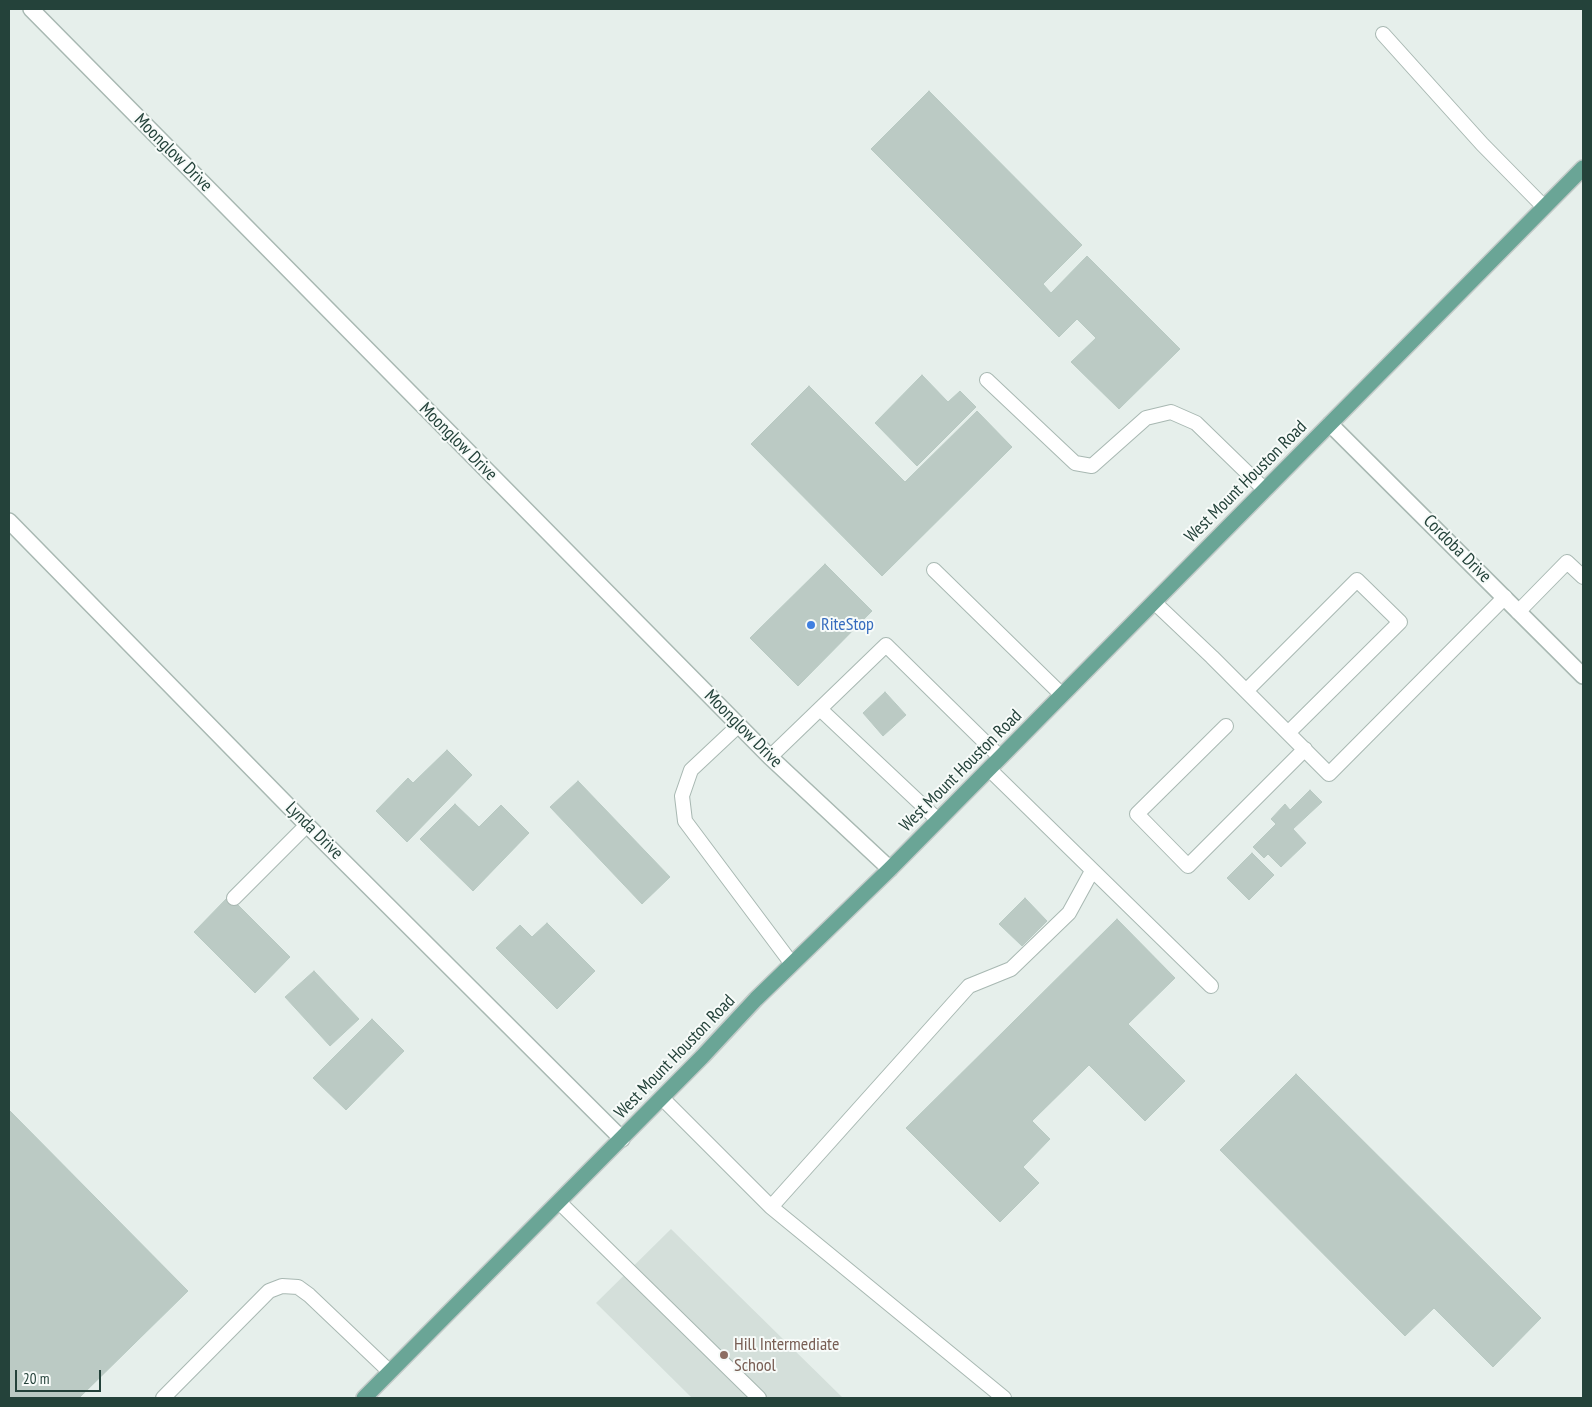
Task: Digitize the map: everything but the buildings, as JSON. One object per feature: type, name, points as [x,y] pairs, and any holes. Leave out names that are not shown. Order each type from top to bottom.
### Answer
[{"type":"main road","name":"West Mount Houston Road","points":[[364,1398],[622,1139],[792,964],[890,869],[1583,168]]},
{"type":"street","name":"Moonglow Drive","points":[[31,9],[770,757],[890,869]]},
{"type":"street","name":"Cordoba Drive","points":[[1330,424],[1583,676]]},
{"type":"street","name":"Lynda Drive","points":[[9,521],[307,825],[622,1139]]},
{"type":"lane","points":[[1383,34],[1482,144],[1544,207]]},
{"type":"lane","points":[[987,380],[1075,463],[1092,466],[1146,418],[1172,412],[1196,422],[1265,490]]},
{"type":"lane","points":[[1518,612],[1567,562],[1583,578]]},
{"type":"lane","points":[[934,570],[1062,695]]},
{"type":"lane","points":[[1246,691],[1357,580],[1400,622],[1288,733]]},
{"type":"lane","points":[[1154,602],[1328,774],[1505,597]]},
{"type":"lane","points":[[770,757],[886,646],[1000,757]]},
{"type":"lane","points":[[820,709],[938,820]]},
{"type":"lane","points":[[739,725],[691,770],[682,796],[685,821],[792,964]]},
{"type":"lane","points":[[1226,726],[1137,814],[1188,866],[1304,749]]},
{"type":"lane","points":[[989,769],[1211,986]]},
{"type":"lane","points":[[234,898],[307,825]]},
{"type":"lane","points":[[771,1207],[969,986],[1011,969],[1068,913],[1092,871]]},
{"type":"lane","points":[[662,1098],[771,1207],[1004,1398]]},
{"type":"lane","points":[[559,1202],[759,1398]]},
{"type":"lane","points":[[163,1398],[269,1291],[282,1286],[298,1287],[309,1295],[390,1372]]},
{"type":"shaded area","name":"Hill Intermediate School","points":[[671,1229],[843,1398],[692,1398],[596,1303]]},
{"type":"place","name":"RiteStop","points":[[811,625]]},
{"type":"place","name":"Hill Intermediate School","points":[[724,1355]]}]
